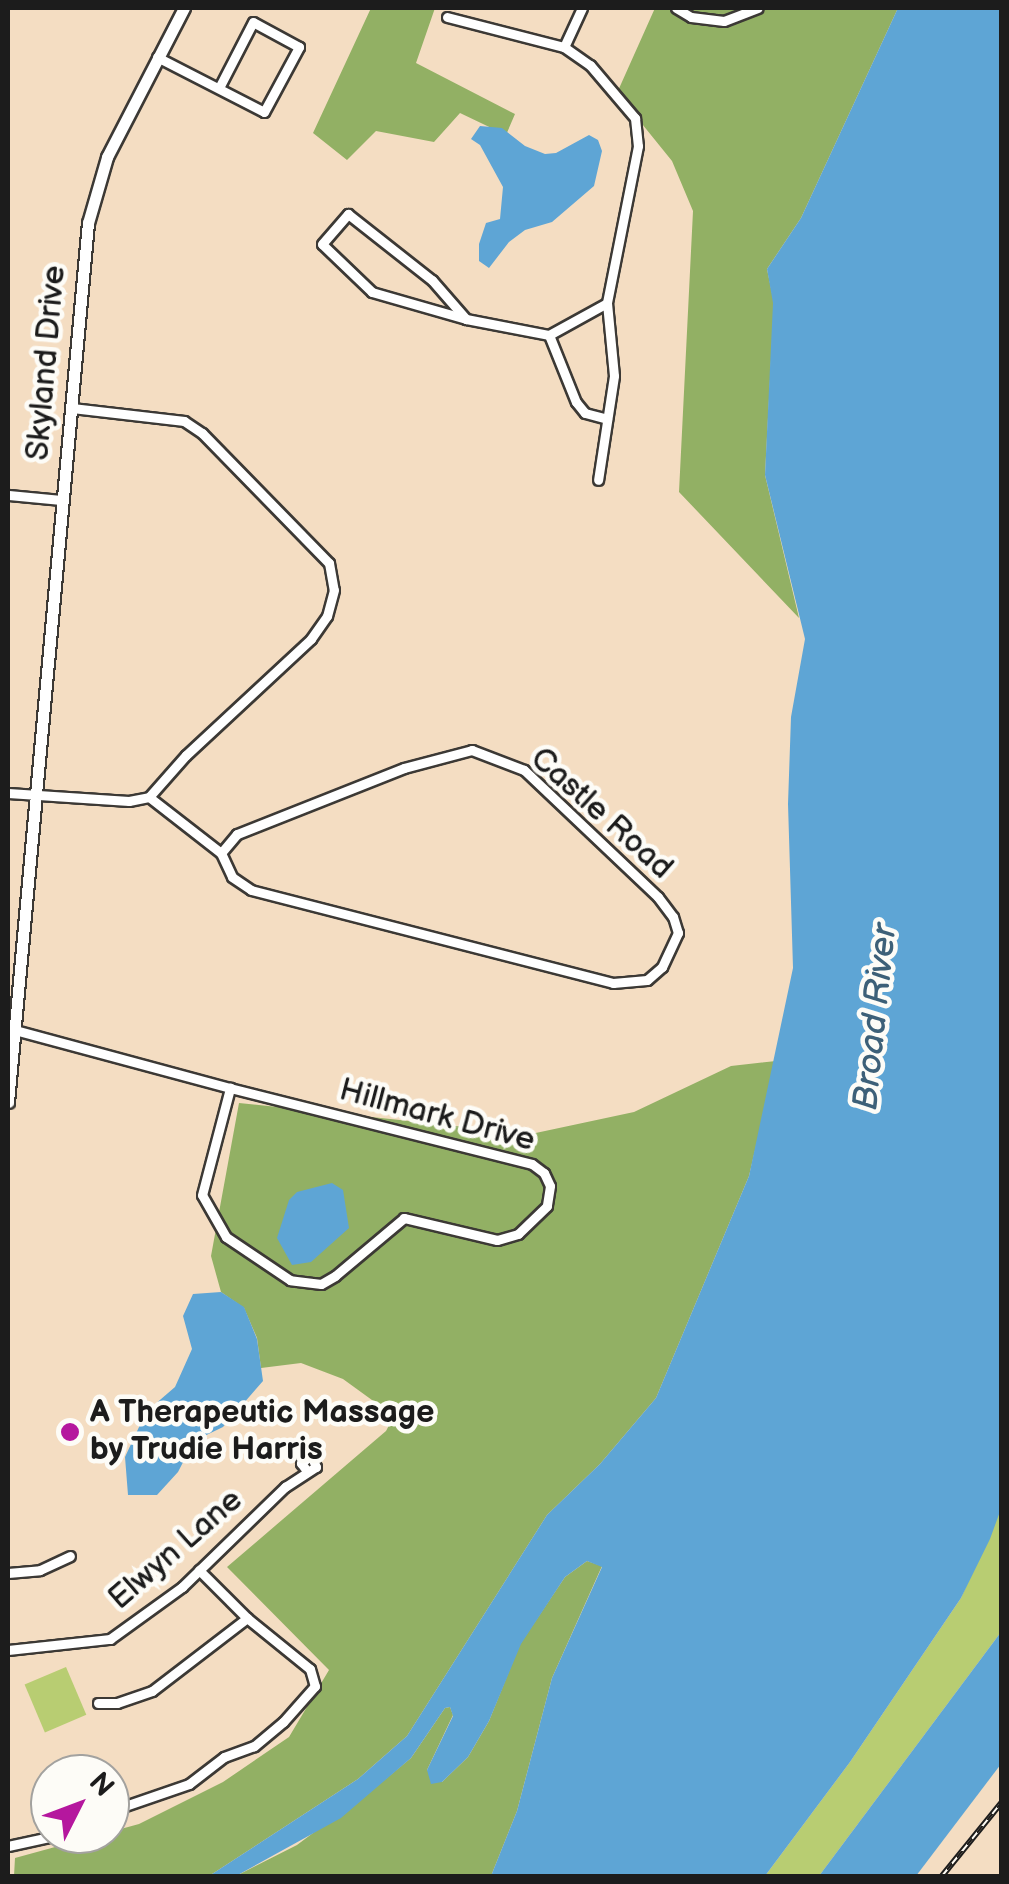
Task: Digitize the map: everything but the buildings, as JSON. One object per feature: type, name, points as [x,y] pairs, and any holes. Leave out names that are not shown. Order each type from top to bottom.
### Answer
[{"type":"street","name":"Skyland Drive","points":[[8,1102],[15,1030],[12,990],[36,796],[91,209],[107,156],[184,8]]},
{"type":"street","points":[[564,46],[582,8]]},
{"type":"street","points":[[676,8],[691,17],[724,21],[758,8]]},
{"type":"street","points":[[446,17],[564,46],[590,65],[635,118],[638,146],[607,303],[614,376],[598,480]]},
{"type":"street","points":[[157,57],[264,112],[299,47],[254,22],[219,88]]},
{"type":"street","points":[[466,319],[432,280],[348,214],[322,244],[372,292],[466,319],[549,335],[607,303]]},
{"type":"street","points":[[549,335],[576,402],[585,413],[607,418]]},
{"type":"street","points":[[8,793],[129,801],[150,797],[186,755],[312,638],[327,616],[334,590],[329,564],[202,433],[184,421],[72,408]]},
{"type":"street","points":[[8,496],[62,500]]},
{"type":"street","name":"Castle Road","points":[[150,797],[221,853],[232,878],[251,890],[613,983],[647,980],[662,968],[678,933],[673,917],[658,897],[524,770],[472,750],[404,768],[238,834],[221,853]]},
{"type":"street","name":"Hillmark Drive","points":[[15,1030],[532,1164],[544,1173],[550,1186],[548,1206],[518,1234],[497,1240],[404,1218],[335,1276],[320,1284],[290,1280],[226,1237],[202,1195],[230,1088]]},
{"type":"street","name":"Elwyn Lane","points":[[8,1650],[110,1639],[199,1570],[307,1471]]},
{"type":"street","points":[[8,1573],[40,1570],[70,1556]]},
{"type":"street","points":[[130,1804],[189,1784],[224,1757],[254,1746],[283,1722],[315,1686],[310,1670],[247,1618],[199,1570]]},
{"type":"street","points":[[98,1703],[117,1704],[152,1691],[247,1618]]},
{"type":"green space","points":[[371,8],[435,8],[416,63],[515,114],[506,135],[460,113],[434,142],[376,131],[347,160],[313,133]]},
{"type":"green space","points":[[655,8],[898,8],[801,218],[767,269],[774,303],[765,475],[799,618],[679,492],[693,211],[672,161],[617,93]]},
{"type":"green space","points":[[776,1061],[749,1176],[656,1398],[600,1464],[547,1515],[407,1736],[358,1779],[209,1876],[14,1876],[15,1858],[30,1854],[130,1854],[130,1826],[223,1782],[289,1737],[329,1670],[227,1567],[386,1431],[394,1416],[343,1379],[301,1363],[261,1368],[257,1338],[244,1308],[221,1292],[211,1256],[239,1103],[531,1134],[634,1112],[731,1066]]},
{"type":"green space","points":[[1001,1506],[1001,1632],[819,1876],[765,1876],[850,1762],[961,1598]]},
{"type":"green space","points":[[587,1561],[602,1566],[552,1678],[517,1811],[491,1876],[236,1876],[297,1845],[388,1777],[411,1758],[445,1708],[450,1707],[453,1715],[427,1770],[442,1782],[468,1757],[489,1721],[520,1644],[565,1577]]},
{"type":"green space","points":[[66,1667],[86,1715],[45,1732],[25,1685]]},
{"type":"water","name":"Broad River","points":[[898,8],[1001,8],[1002,1506],[990,1539],[961,1598],[850,1762],[765,1876],[491,1876],[517,1811],[552,1678],[602,1567],[587,1561],[565,1577],[521,1644],[489,1721],[468,1757],[442,1782],[431,1784],[427,1770],[453,1716],[450,1707],[445,1708],[411,1758],[341,1818],[236,1876],[209,1876],[358,1779],[407,1736],[547,1515],[600,1464],[656,1398],[749,1176],[793,968],[788,804],[791,717],[805,639],[765,475],[773,303],[767,269],[801,218]]},
{"type":"water","points":[[480,126],[502,128],[525,146],[545,154],[556,153],[589,135],[598,140],[602,151],[594,186],[552,222],[525,230],[509,242],[489,268],[479,261],[479,244],[486,223],[500,219],[503,187],[480,145],[471,139]]},
{"type":"water","points":[[332,1183],[343,1190],[349,1228],[311,1262],[292,1265],[277,1238],[289,1200],[297,1192]]},
{"type":"water","points":[[221,1292],[244,1307],[257,1339],[263,1381],[223,1427],[194,1441],[178,1472],[157,1495],[128,1495],[125,1457],[146,1412],[175,1387],[192,1349],[183,1316],[193,1294]]},
{"type":"water","points":[[1001,1632],[1001,1764],[916,1876],[819,1876]]},
{"type":"railway","points":[[942,1876],[1002,1802]]},
{"type":"place","name":"A Therapeutic Massage by Trudie Harris","points":[[70,1432]]}]
